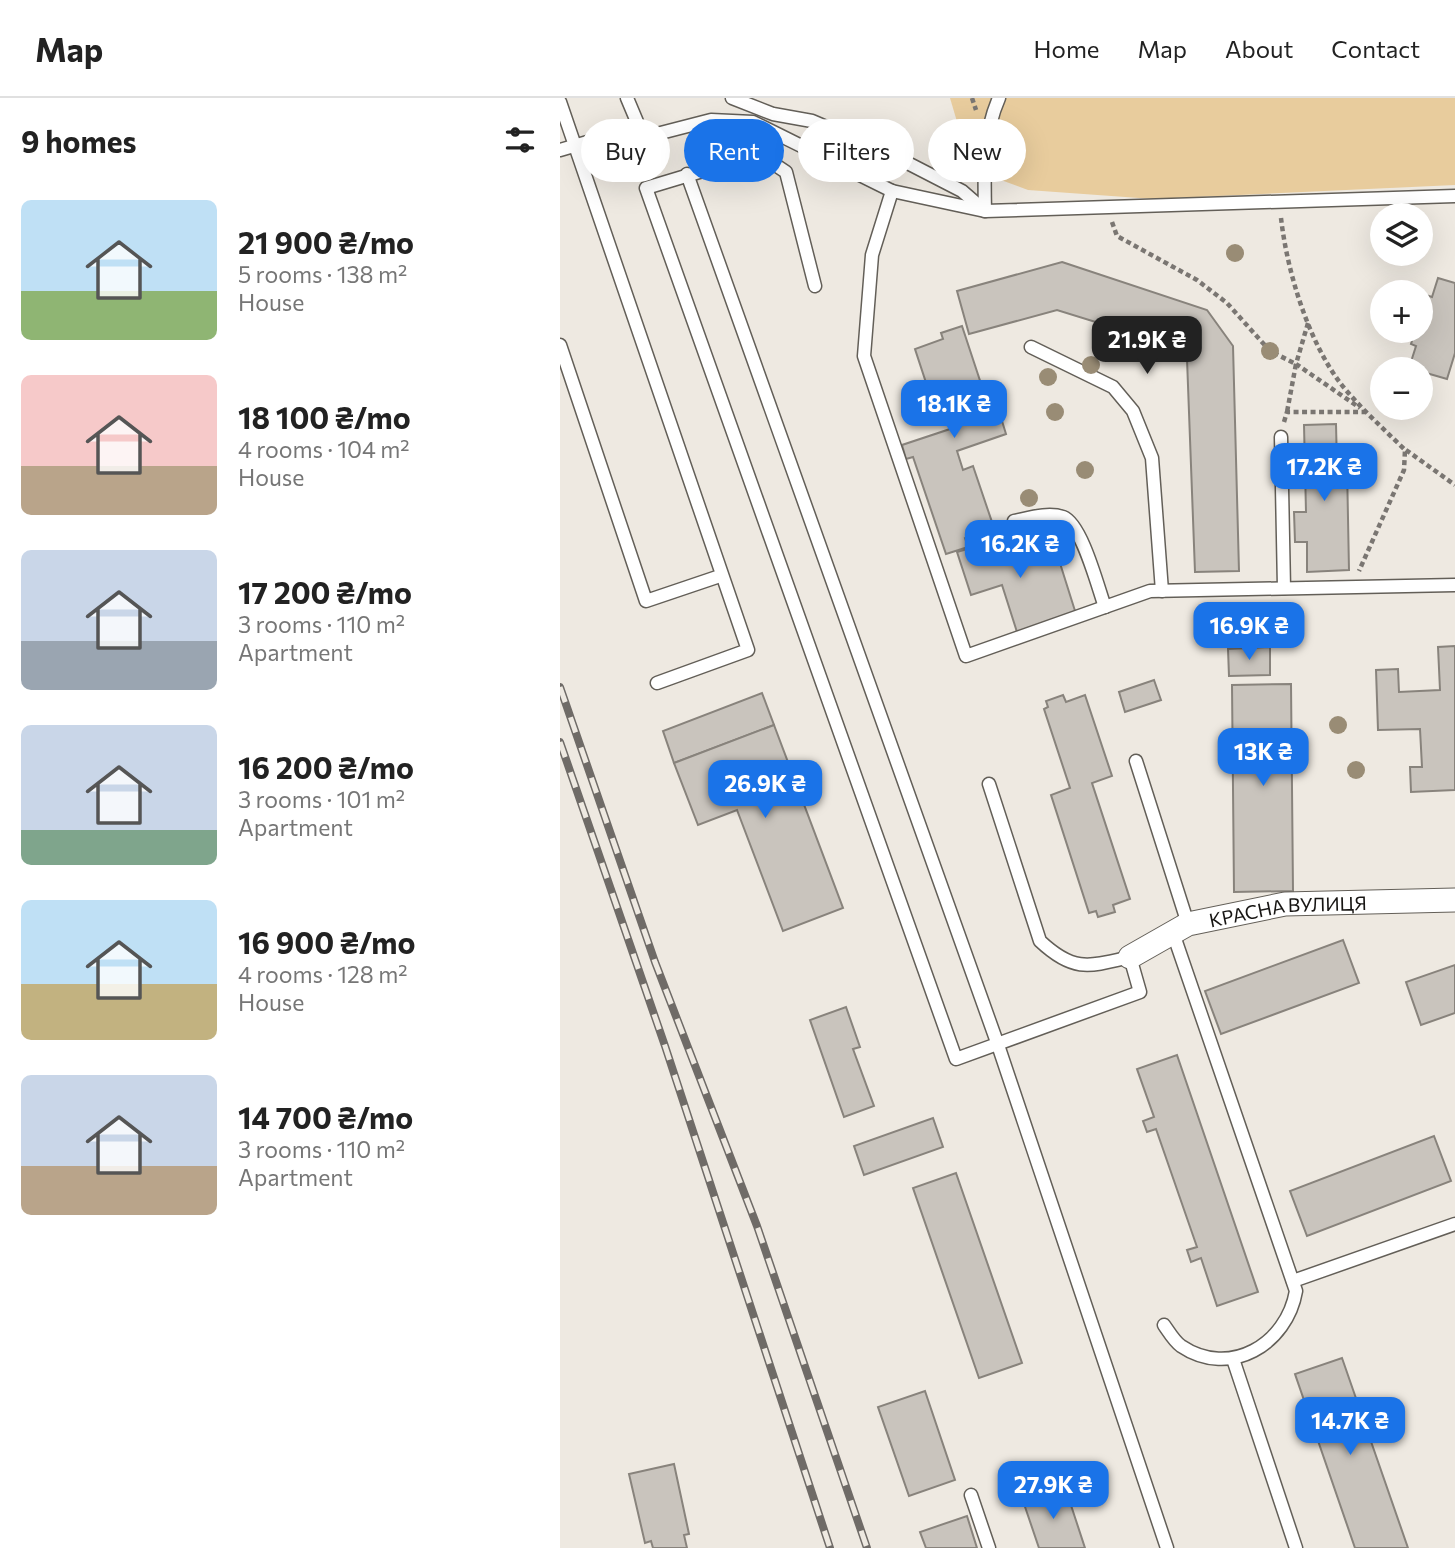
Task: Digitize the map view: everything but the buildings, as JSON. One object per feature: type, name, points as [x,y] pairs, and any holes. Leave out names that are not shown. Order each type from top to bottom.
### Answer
[{"type":"street","name":"КРАСНА ВУЛИЦЯ","points":[[1130,957],[1180,928],[1285,904],[1455,900]]},
{"type":"lane","points":[[627,98],[636,119]]},
{"type":"lane","points":[[732,98],[773,114],[812,121],[894,156],[962,191],[985,211]]},
{"type":"lane","points":[[985,211],[984,162],[989,125],[999,98]]},
{"type":"lane","points":[[560,102],[720,576],[748,650],[656,683]]},
{"type":"lane","points":[[670,130],[711,120],[753,122],[892,191],[985,211],[1455,196]]},
{"type":"lane","points":[[560,150],[581,143]]},
{"type":"lane","points":[[784,171],[815,286]]},
{"type":"lane","points":[[684,175],[646,188],[956,1059],[1140,992],[1130,957],[1091,966],[1073,965],[1056,956],[1040,940],[989,784]]},
{"type":"lane","points":[[690,182],[998,1045],[1167,1548]]},
{"type":"lane","points":[[892,191],[872,256],[864,356],[965,656],[1150,591],[1455,585]]},
{"type":"lane","points":[[560,345],[646,601],[720,576]]},
{"type":"lane","points":[[1031,347],[1113,387],[1133,411],[1152,458],[1162,591]]},
{"type":"lane","points":[[1281,437],[1284,589]]},
{"type":"lane","points":[[1014,521],[1045,515],[1065,518],[1077,530],[1105,607]]},
{"type":"lane","points":[[1136,761],[1180,928],[1296,1291],[1293,1311],[1279,1333],[1263,1345],[1233,1359],[1206,1358],[1180,1345],[1164,1325]]},
{"type":"lane","points":[[1293,1281],[1455,1224]]},
{"type":"lane","points":[[1233,1359],[1296,1548]]},
{"type":"lane","points":[[971,1495],[989,1548]]},
{"type":"path","points":[[972,98],[976,111]]},
{"type":"path","points":[[1279,203],[1286,260],[1308,323],[1340,382],[1405,450],[1455,485]]},
{"type":"path","points":[[1107,208],[1118,236],[1197,280],[1227,303],[1270,351],[1296,364],[1367,412]]},
{"type":"path","points":[[1281,437],[1296,364],[1308,323]]},
{"type":"path","points":[[1287,412],[1367,412]]},
{"type":"path","points":[[1360,586],[1359,570],[1404,470],[1405,450]]},
{"type":"shaded area","points":[[950,98],[1455,98],[1455,185],[1153,199],[1028,190],[1006,182],[1026,182],[1026,119],[956,119]]},
{"type":"railway","points":[[560,687],[655,962],[757,1226],[867,1548]]},
{"type":"railway","points":[[560,742],[665,1046],[830,1548]]}]
